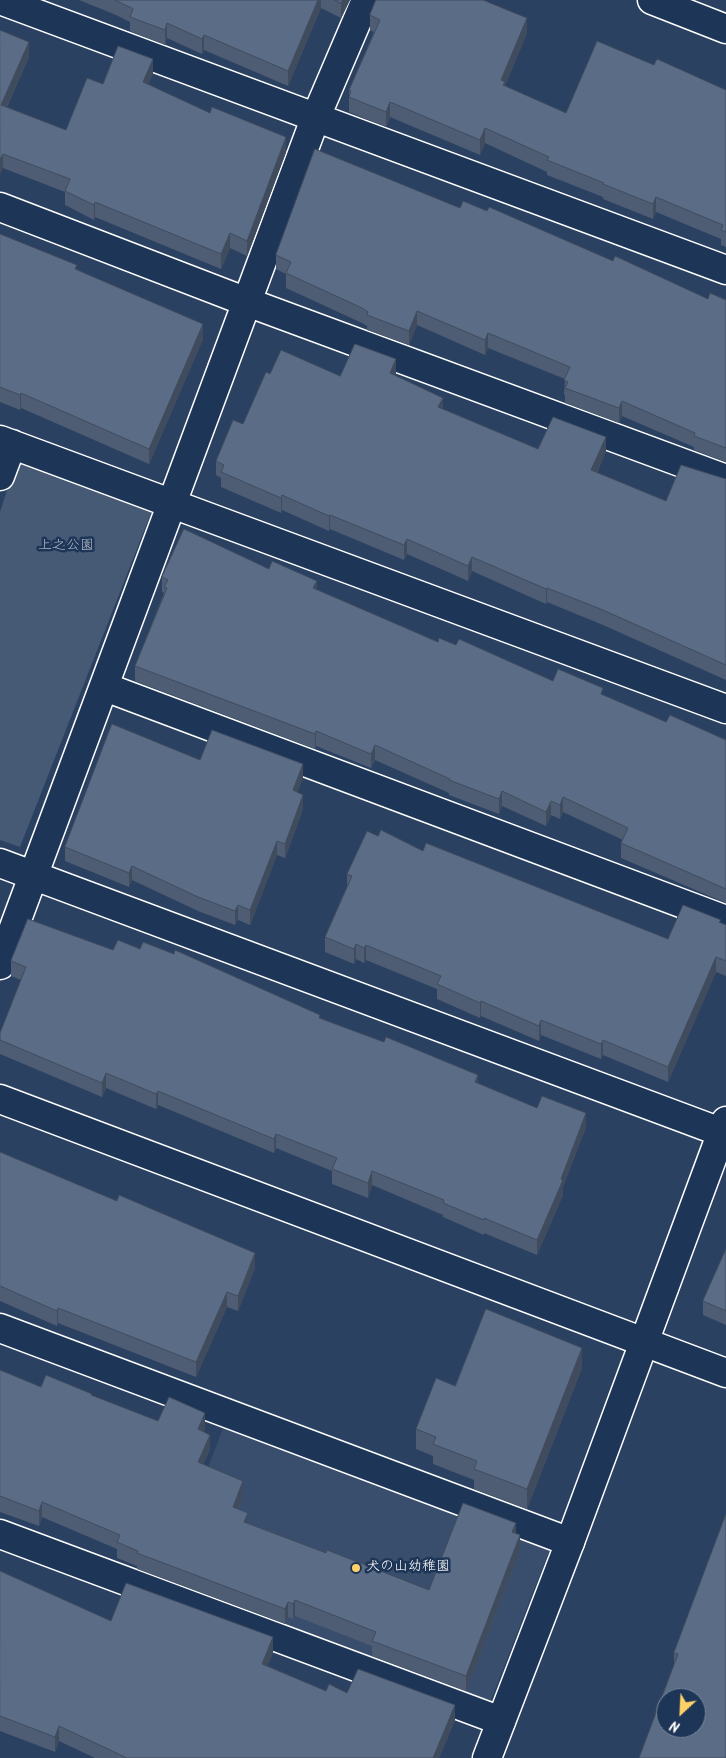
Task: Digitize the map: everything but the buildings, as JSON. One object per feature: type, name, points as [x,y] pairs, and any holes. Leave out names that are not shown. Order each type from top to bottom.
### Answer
[{"type":"street","points":[[0,0],[315,119],[726,270]]},
{"type":"street","points":[[0,965],[174,502],[315,119],[366,0]]},
{"type":"street","points":[[652,0],[726,29]]},
{"type":"street","points":[[0,207],[247,302],[726,479]]},
{"type":"street","points":[[0,476],[6,442],[174,502],[726,708]]},
{"type":"street","points":[[104,687],[726,920]]},
{"type":"street","points":[[0,863],[725,1129],[487,1758]]},
{"type":"street","points":[[0,1099],[726,1373]]},
{"type":"street","points":[[0,1328],[570,1542]]},
{"type":"street","points":[[0,1534],[501,1722]]},
{"type":"shaded area","name":"犬の山幼稚園","points":[[225,1423],[551,1546],[489,1705],[161,1590]]},
{"type":"green space","name":"上之公園","points":[[17,459],[153,508],[20,847],[0,840],[0,512]]},
{"type":"place","name":"犬の山幼稚園","points":[[356,1568]]}]
